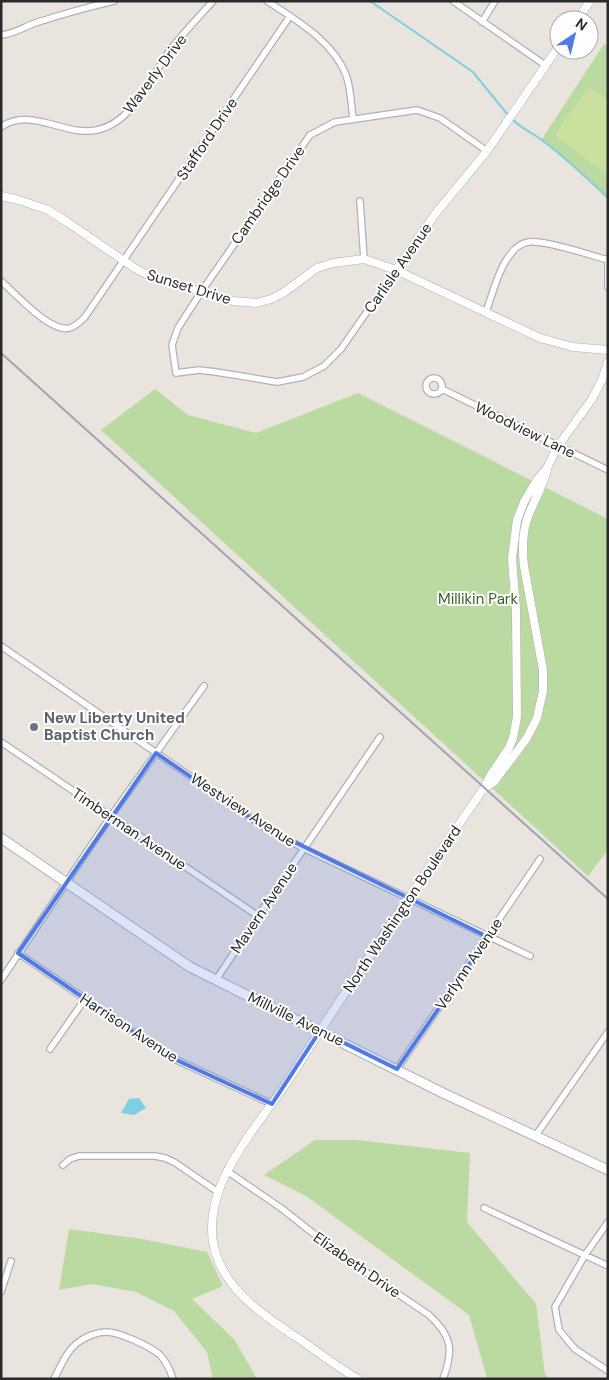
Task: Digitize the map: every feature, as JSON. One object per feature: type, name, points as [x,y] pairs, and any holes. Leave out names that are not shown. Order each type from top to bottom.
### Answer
[{"type":"main road","name":"Millville Avenue","points":[[1,838],[190,967],[443,1093],[608,1170]]},
{"type":"street","points":[[1,35],[17,32],[34,23],[68,12],[114,1]]},
{"type":"street","name":"Waverly Drive","points":[[1,127],[21,118],[85,131],[98,130],[111,125],[123,117],[134,104],[169,52],[213,1]]},
{"type":"street","points":[[267,1],[318,38],[336,56],[346,76],[353,118]]},
{"type":"street","points":[[453,1],[545,65]]},
{"type":"street","points":[[482,22],[495,1]]},
{"type":"street","name":"Stafford Drive","points":[[1,281],[50,324],[59,328],[68,329],[85,317],[290,16]]},
{"type":"street","name":"Carlisle Avenue","points":[[176,372],[199,370],[277,382],[303,377],[324,366],[342,349],[436,213],[487,151],[549,60]]},
{"type":"street","name":"Cambridge Drive","points":[[176,372],[172,345],[174,337],[201,292],[310,135],[335,122],[417,110],[440,118],[487,151]]},
{"type":"street","name":"Sunset Drive","points":[[1,196],[48,210],[123,261],[150,276],[233,301],[256,303],[271,299],[317,268],[333,263],[364,258],[396,270],[540,338],[573,347],[608,350]]},
{"type":"street","points":[[360,202],[364,258]]},
{"type":"street","points":[[486,312],[509,255],[518,247],[528,242],[542,243],[608,259],[608,288]]},
{"type":"street","name":"North Washington Boulevard","points":[[358,1379],[265,1316],[234,1287],[221,1266],[214,1246],[212,1226],[218,1192],[238,1152],[484,788],[509,748],[517,717],[517,631],[512,558],[517,520],[524,502],[537,480],[547,468],[558,446],[592,399],[602,380],[608,362]]},
{"type":"street","name":"Woodview Lane","points":[[442,390],[608,470]]},
{"type":"street","name":"North Washington Boulevard","points":[[484,788],[494,782],[527,738],[540,707],[543,691],[543,670],[522,550],[526,525],[544,484],[547,468]]},
{"type":"street","name":"Westview Avenue","points":[[1,646],[264,828],[530,956]]},
{"type":"street","points":[[1,980],[111,816],[204,686]]},
{"type":"street","name":"Mavern Avenue","points":[[216,980],[380,737]]},
{"type":"street","name":"Timberman Avenue","points":[[1,742],[258,916]]},
{"type":"street","name":"Verlynn Avenue","points":[[397,1069],[540,859]]},
{"type":"street","name":"Harrison Avenue","points":[[18,953],[170,1057],[272,1104]]},
{"type":"street","points":[[50,1050],[85,999]]},
{"type":"street","points":[[536,1135],[608,1032]]},
{"type":"street","points":[[63,1165],[70,1159],[79,1156],[155,1156],[174,1162],[218,1192]]},
{"type":"street","name":"Elizabeth Drive","points":[[227,1171],[281,1208],[342,1256],[429,1315],[445,1332],[449,1343],[450,1355],[443,1379]]},
{"type":"street","points":[[484,1208],[608,1266]]},
{"type":"street","points":[[608,1222],[585,1255],[555,1307],[559,1330],[575,1349],[608,1371]]},
{"type":"street","points":[[1,1292],[11,1261]]},
{"type":"street","points":[[54,1379],[70,1350],[80,1341],[105,1332],[113,1333],[152,1348],[161,1356],[169,1368],[173,1379]]},
{"type":"highlighted area","points":[[156,753],[264,827],[488,937],[397,1069],[320,1031],[272,1104],[170,1057],[18,953]]},
{"type":"green space","points":[[604,44],[608,46],[608,198],[542,139],[594,60],[599,60],[599,52]]},
{"type":"green space","points":[[589,87],[608,100],[608,175],[557,137],[556,132]]},
{"type":"green space","name":"Millikin Park","points":[[155,389],[188,415],[256,433],[358,393],[608,519],[608,850],[588,876],[101,430]]},
{"type":"green space","points":[[315,1140],[357,1140],[470,1153],[467,1222],[536,1304],[545,1375],[551,1379],[487,1378],[469,1315],[306,1196],[264,1175]]},
{"type":"green space","points":[[69,1229],[142,1239],[207,1252],[223,1286],[192,1299],[234,1339],[257,1379],[213,1379],[207,1352],[174,1311],[136,1292],[92,1284],[59,1290]]},
{"type":"water","points":[[139,1098],[146,1108],[134,1115],[121,1113],[129,1099]]},
{"type":"waterway","points":[[370,1],[473,72],[508,115]]},
{"type":"waterway","points":[[511,118],[560,154],[608,198]]},
{"type":"railway","points":[[1,353],[608,899]]},
{"type":"place","name":"New Liberty United Baptist Church","points":[[34,727]]}]
